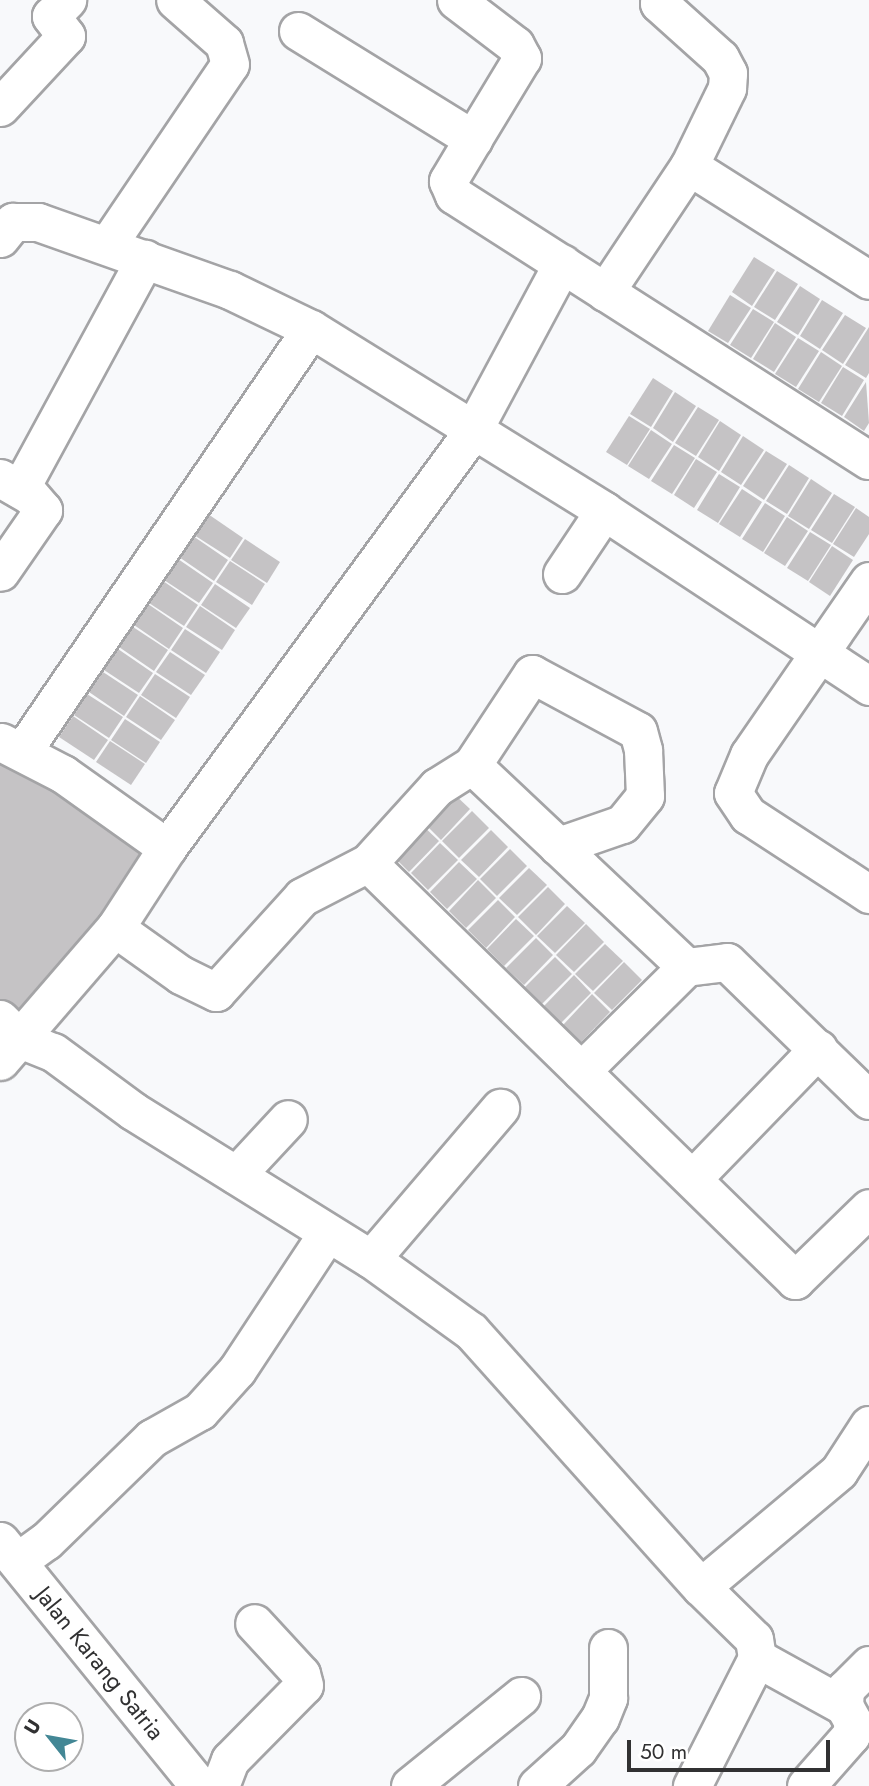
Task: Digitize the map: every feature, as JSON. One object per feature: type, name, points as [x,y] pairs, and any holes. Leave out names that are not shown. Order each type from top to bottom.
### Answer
[{"type":"street","points":[[0,107],[66,36],[51,16],[67,0]]},
{"type":"street","points":[[108,244],[230,64],[224,43],[175,0]]},
{"type":"street","points":[[456,0],[515,45],[522,58],[448,181],[448,190],[869,460]]},
{"type":"street","points":[[605,292],[689,166],[727,88],[728,73],[720,58],[659,3],[661,0]]},
{"type":"street","points":[[298,31],[473,139]]},
{"type":"street","points":[[689,166],[869,280]]},
{"type":"street","points":[[4,225],[38,222],[108,244],[230,290],[311,328],[472,432],[604,511],[869,686]]},
{"type":"street","points":[[0,572],[43,509],[10,483],[145,259]]},
{"type":"street","points":[[562,264],[472,432],[167,848],[115,928],[7,1039],[52,1052],[133,1111],[326,1235],[371,1259],[471,1331],[701,1587],[754,1639],[757,1658],[692,1786]]},
{"type":"street","points":[[167,848],[83,788],[11,747],[311,328]]},
{"type":"street","points":[[562,574],[604,511]]},
{"type":"street","points":[[869,582],[749,755],[733,793],[748,815],[869,894]]},
{"type":"street","points":[[115,928],[181,975],[216,992],[302,897],[368,863],[437,787],[472,765],[532,674],[638,731],[645,796],[622,824],[558,846]]},
{"type":"street","points":[[472,765],[686,967]]},
{"type":"street","points":[[368,863],[795,1280],[869,1208]]},
{"type":"street","points":[[581,1071],[686,967],[727,962],[869,1100]]},
{"type":"street","points":[[693,1178],[818,1049]]},
{"type":"street","points":[[371,1259],[500,1108]]},
{"type":"street","points":[[236,1175],[288,1119]]},
{"type":"street","points":[[9,1551],[46,1541],[152,1438],[200,1411],[237,1370],[326,1235]]},
{"type":"street","points":[[701,1587],[839,1471],[869,1425]]},
{"type":"street","name":"Jalan Karang Satria","points":[[9,1551],[199,1786]]},
{"type":"street","points":[[220,1786],[230,1760],[304,1685],[301,1674],[254,1623]]},
{"type":"street","points":[[537,1786],[579,1749],[600,1718],[608,1698],[608,1648]]},
{"type":"street","points":[[757,1658],[844,1706],[853,1722],[851,1735],[806,1786]]},
{"type":"street","points":[[844,1706],[845,1689],[869,1665]]},
{"type":"street","points":[[410,1786],[521,1696]]},
{"type":"building","points":[[754,257],[775,270],[752,306],[732,292]]},
{"type":"building","points":[[777,271],[798,284],[775,320],[754,307]]},
{"type":"building","points":[[800,286],[820,299],[798,335],[777,322]]},
{"type":"building","points":[[730,295],[751,308],[728,343],[708,331]]},
{"type":"building","points":[[822,300],[843,313],[820,349],[800,336]]},
{"type":"building","points":[[753,309],[774,322],[751,358],[730,345]]},
{"type":"building","points":[[845,315],[866,328],[843,364],[822,350]]},
{"type":"building","points":[[775,323],[796,337],[774,372],[753,359]]},
{"type":"building","points":[[869,327],[869,373],[866,378],[845,365]]},
{"type":"building","points":[[798,338],[819,351],[796,387],[775,374]]},
{"type":"building","points":[[821,352],[842,366],[819,402],[798,389]]},
{"type":"building","points":[[843,367],[864,380],[842,416],[821,403]]},
{"type":"building","points":[[653,378],[673,391],[651,427],[630,414]]},
{"type":"building","points":[[866,382],[869,423],[864,431],[844,417]]},
{"type":"building","points":[[675,392],[696,406],[673,442],[653,428]]},
{"type":"building","points":[[698,407],[719,420],[696,456],[675,443]]},
{"type":"building","points":[[629,416],[650,429],[627,465],[606,452]]},
{"type":"building","points":[[720,421],[741,435],[719,471],[698,457]]},
{"type":"building","points":[[651,430],[672,444],[649,479],[628,466]]},
{"type":"building","points":[[743,436],[764,450],[741,485],[721,472]]},
{"type":"building","points":[[674,445],[695,458],[672,494],[651,481]]},
{"type":"building","points":[[766,451],[787,464],[764,500],[743,486]]},
{"type":"building","points":[[696,459],[717,472],[694,508],[674,495]]},
{"type":"building","points":[[789,465],[809,478],[787,514],[766,501]]},
{"type":"building","points":[[719,474],[740,487],[718,523],[697,510]]},
{"type":"building","points":[[811,479],[832,493],[809,529],[788,516]]},
{"type":"building","points":[[742,489],[762,502],[740,537],[719,524]]},
{"type":"building","points":[[834,494],[855,507],[832,543],[811,530]]},
{"type":"building","points":[[765,503],[785,516],[763,552],[742,539]]},
{"type":"building","points":[[856,508],[869,517],[869,534],[854,557],[833,544]]},
{"type":"building","points":[[208,514],[243,538],[230,558],[194,535]]},
{"type":"building","points":[[787,517],[808,531],[785,566],[764,553]]},
{"type":"building","points":[[810,532],[831,545],[808,581],[787,568]]},
{"type":"building","points":[[193,536],[228,560],[214,581],[179,557]]},
{"type":"building","points":[[245,539],[280,562],[267,583],[231,560]]},
{"type":"building","points":[[832,546],[853,560],[830,596],[809,582]]},
{"type":"building","points":[[178,559],[213,583],[199,603],[164,580]]},
{"type":"building","points":[[230,561],[265,584],[252,605],[216,582]]},
{"type":"building","points":[[163,581],[198,605],[184,626],[149,603]]},
{"type":"building","points":[[215,584],[250,608],[236,628],[201,605]]},
{"type":"building","points":[[148,604],[183,628],[169,649],[134,625]]},
{"type":"building","points":[[200,606],[235,630],[222,650],[186,627]]},
{"type":"building","points":[[133,627],[168,650],[154,671],[119,647]]},
{"type":"building","points":[[185,629],[220,652],[206,673],[171,650]]},
{"type":"building","points":[[118,649],[153,673],[139,693],[104,670]]},
{"type":"building","points":[[170,652],[205,675],[191,695],[156,672]]},
{"type":"building","points":[[103,672],[138,695],[124,716],[89,692]]},
{"type":"building","points":[[155,674],[190,697],[176,718],[141,695]]},
{"type":"building","points":[[87,694],[123,717],[109,738],[74,715]]},
{"type":"building","points":[[140,696],[175,720],[161,740],[126,717]]},
{"type":"building","points":[[73,716],[108,740],[94,760],[59,737]]},
{"type":"building","points":[[125,719],[160,742],[146,763],[111,740]]},
{"type":"building","points":[[110,741],[145,764],[131,785],[96,762]]},
{"type":"building","points":[[0,742],[167,848],[20,1039],[0,1019]]},
{"type":"building","points":[[452,792],[470,809],[441,840],[423,822]]},
{"type":"building","points":[[472,811],[489,828],[459,858],[442,841]]},
{"type":"building","points":[[421,824],[439,841],[409,872],[391,854]]},
{"type":"building","points":[[491,830],[508,847],[479,877],[461,860]]},
{"type":"building","points":[[440,843],[458,860],[428,890],[411,873]]},
{"type":"building","points":[[510,849],[527,866],[497,896],[480,879]]},
{"type":"building","points":[[459,862],[477,879],[447,909],[430,892]]},
{"type":"building","points":[[529,868],[547,885],[517,915],[499,898]]},
{"type":"building","points":[[478,880],[496,898],[466,928],[449,911]]},
{"type":"building","points":[[548,887],[565,904],[536,935],[518,917]]},
{"type":"building","points":[[498,900],[515,917],[486,948],[468,930]]},
{"type":"building","points":[[567,906],[585,923],[555,953],[537,936]]},
{"type":"building","points":[[516,919],[534,936],[504,966],[487,949]]},
{"type":"building","points":[[586,924],[604,942],[574,972],[556,955]]},
{"type":"building","points":[[536,938],[553,955],[524,985],[506,968]]},
{"type":"building","points":[[605,944],[623,961],[593,991],[575,974]]},
{"type":"building","points":[[555,957],[572,974],[542,1004],[525,987]]},
{"type":"building","points":[[624,962],[642,980],[612,1010],[594,993]]},
{"type":"building","points":[[574,975],[591,993],[561,1023],[544,1006]]},
{"type":"building","points":[[592,994],[610,1012],[581,1042],[563,1025]]}]
